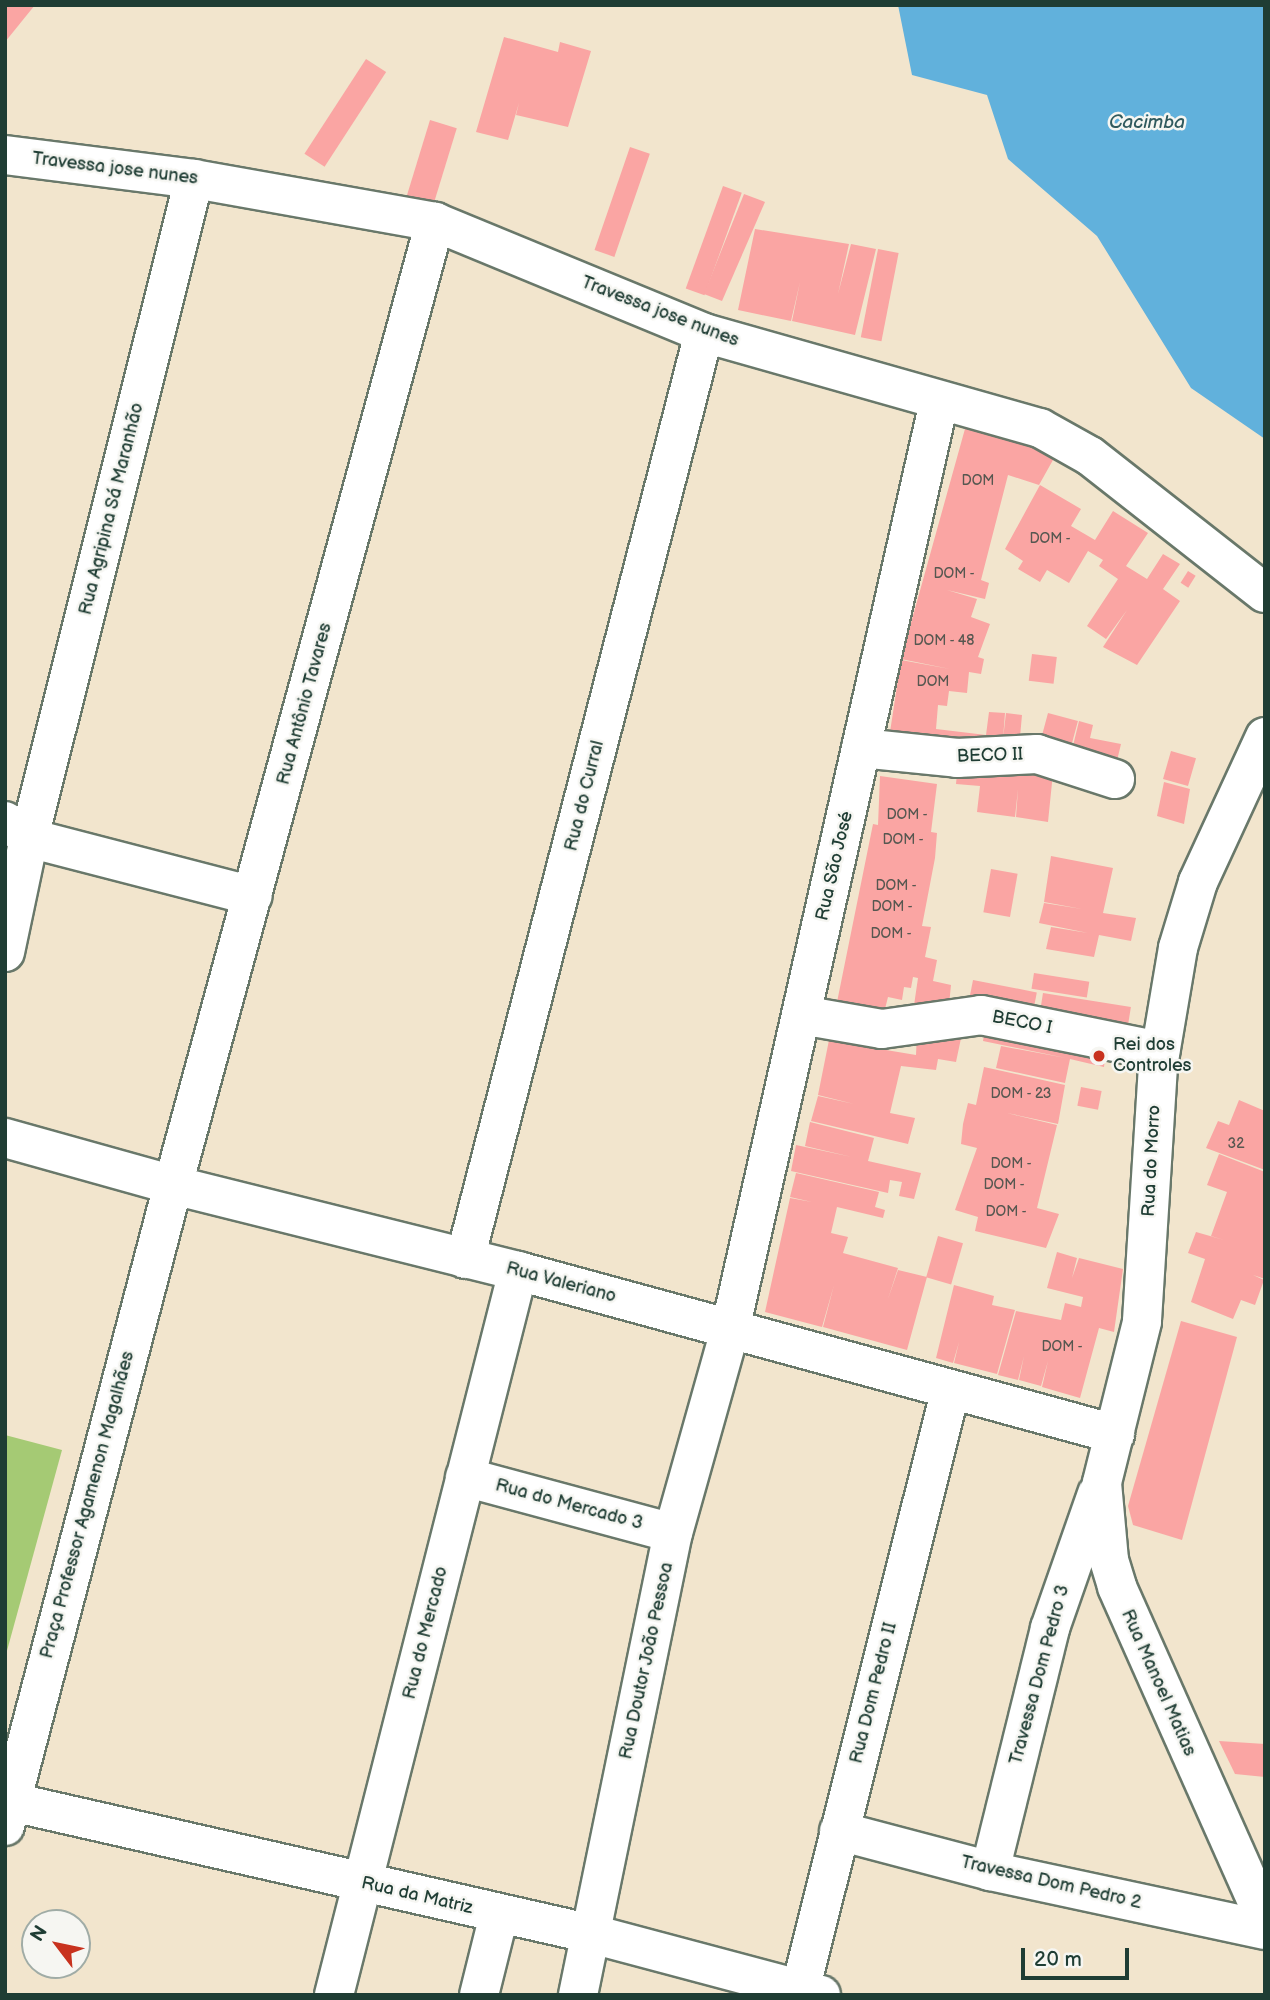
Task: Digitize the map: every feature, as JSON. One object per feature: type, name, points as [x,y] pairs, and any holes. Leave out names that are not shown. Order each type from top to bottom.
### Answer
[{"type":"street","name":"Travessa jose nunes","points":[[5,155],[194,179],[435,222],[704,333],[939,402],[985,409],[1040,428],[1090,456],[1265,593]]},
{"type":"street","name":"Rua Agripina Sá Maranhão","points":[[17,830],[194,179]]},
{"type":"street","name":"Rua Antônio Tavares","points":[[173,1185],[435,222]]},
{"type":"street","name":"Rua do Curral","points":[[465,1259],[704,333]]},
{"type":"street","name":"Rua São José","points":[[730,1330],[939,402]]},
{"type":"street","name":"Rua do Morro","points":[[1115,1434],[1142,1322],[1160,1051],[1178,948],[1198,882],[1265,737]]},
{"type":"street","name":"BECO II","points":[[861,748],[957,758],[1037,754],[1115,779]]},
{"type":"street","points":[[5,952],[17,830],[253,897]]},
{"type":"street","name":"BECO I","points":[[801,1014],[882,1029],[981,1015],[1160,1051]]},
{"type":"street","name":"Rua Valeriano","points":[[5,1138],[173,1185],[518,1271],[950,1392],[1115,1434]]},
{"type":"street","name":"Praça Professor Agamenon Magalhães","points":[[9,1814],[17,1732],[173,1185]]},
{"type":"street","name":"Rua do Mercado","points":[[334,1995],[518,1271]]},
{"type":"street","name":"Rua Doutor João Pessoa","points":[[578,1995],[673,1533],[730,1330]]},
{"type":"street","name":"Rua Dom Pedro II","points":[[807,1993],[839,1831],[950,1392]]},
{"type":"street","name":"Rua Manoel Matias","points":[[1115,1434],[1102,1483],[1109,1560],[1117,1587],[1265,1920]]},
{"type":"street","name":"Rua do Mercado 3","points":[[465,1477],[673,1533]]},
{"type":"street","name":"Travessa Dom Pedro 3","points":[[990,1871],[1050,1628],[1102,1483]]},
{"type":"street","name":"Rua da Matriz","points":[[9,1814],[362,1883],[592,1934],[807,1993]]},
{"type":"street","name":"Travessa Dom Pedro 2","points":[[839,1831],[990,1871],[1265,1930]]},
{"type":"street","points":[[479,1995],[499,1915]]},
{"type":"green space","points":[[5,1435],[62,1450],[5,1658]]},
{"type":"water","name":"Cacimba","points":[[898,5],[1265,5],[1265,439],[1191,388],[1097,236],[1008,159],[987,95],[912,75]]},
{"type":"building","points":[[5,5],[35,5],[5,42]]},
{"type":"building","points":[[504,37],[558,52],[560,42],[591,51],[568,127],[516,115],[519,103],[508,140],[476,132]]},
{"type":"building","points":[[366,59],[386,72],[325,167],[304,154]]},
{"type":"building","points":[[430,120],[457,128],[434,204],[407,196]]},
{"type":"building","points":[[630,147],[650,154],[614,257],[595,250]]},
{"type":"building","points":[[723,186],[742,193],[705,295],[686,288]]},
{"type":"building","points":[[744,194],[765,202],[722,301],[704,294]]},
{"type":"building","points":[[755,229],[849,244],[838,294],[851,244],[876,249],[855,335],[792,321],[800,282],[791,321],[738,310]]},
{"type":"building","points":[[878,249],[899,253],[881,341],[861,337]]},
{"type":"building","points":[[968,418],[1058,451],[1039,485],[1008,475],[981,580],[989,583],[985,599],[947,590],[977,599],[971,617],[990,624],[978,657],[984,659],[981,674],[969,672],[967,693],[949,691],[947,706],[938,705],[936,729],[986,735],[989,712],[1005,713],[1003,739],[1006,713],[1022,715],[1019,748],[888,745],[901,660],[950,669],[901,659]]},
{"type":"building","points":[[1040,485],[1081,509],[1071,526],[1095,540],[1113,511],[1148,533],[1126,566],[1147,579],[1163,554],[1180,564],[1163,589],[1180,601],[1137,665],[1103,647],[1127,610],[1106,639],[1087,626],[1118,579],[1099,566],[1103,560],[1088,551],[1069,583],[1047,570],[1040,582],[1018,569],[1023,561],[1005,549]]},
{"type":"building","points":[[1188,571],[1196,576],[1188,588],[1181,583]]},
{"type":"building","points":[[1032,654],[1057,657],[1054,684],[1029,681]]},
{"type":"building","points":[[1048,713],[1078,721],[1068,758],[1038,750]]},
{"type":"building","points":[[1079,721],[1093,725],[1090,738],[1121,744],[1115,769],[1070,758]]},
{"type":"building","points":[[1171,751],[1196,758],[1188,786],[1163,779]]},
{"type":"building","points":[[958,763],[1054,763],[1048,822],[1016,817],[1018,789],[1015,817],[977,812],[980,786],[956,784]]},
{"type":"building","points":[[880,776],[937,784],[931,832],[937,833],[935,858],[922,926],[931,927],[925,957],[937,960],[933,981],[951,985],[948,1015],[912,1019],[918,978],[913,977],[911,988],[904,987],[902,1000],[888,997],[882,1021],[835,1012],[873,824],[878,825]]},
{"type":"building","points":[[1164,782],[1190,789],[1184,824],[1157,816]]},
{"type":"building","points":[[1051,856],[1113,868],[1103,913],[1136,918],[1131,941],[1099,935],[1094,957],[1046,949],[1051,927],[1088,933],[1039,923],[1044,903],[1082,909],[1044,902]]},
{"type":"building","points":[[991,869],[1018,874],[1010,917],[983,912]]},
{"type":"building","points":[[1034,973],[1089,982],[1087,998],[1031,989]]},
{"type":"building","points":[[973,980],[1037,992],[1032,1017],[968,1005]]},
{"type":"building","points":[[1043,993],[1131,1007],[1127,1029],[1040,1015]]},
{"type":"building","points":[[986,1022],[1106,1048],[1104,1067],[1070,1059],[1065,1083],[996,1068],[1001,1046],[1066,1058],[983,1041]]},
{"type":"building","points":[[964,1024],[956,1062],[938,1059],[936,1070],[901,1066],[890,1113],[915,1118],[908,1144],[811,1121],[818,1096],[854,1104],[818,1095],[832,1025],[889,1035],[886,1050],[916,1055],[917,1032]]},
{"type":"building","points":[[984,1067],[1065,1085],[1058,1124],[1007,1113],[1057,1125],[1037,1208],[1059,1214],[1046,1248],[975,1231],[978,1217],[955,1210],[977,1148],[961,1144],[963,1124],[968,1103],[976,1105]]},
{"type":"building","points":[[1081,1087],[1102,1091],[1098,1110],[1077,1106]]},
{"type":"building","points":[[1239,1100],[1265,1111],[1265,1170],[1206,1148],[1218,1121],[1229,1125]]},
{"type":"building","points":[[810,1122],[874,1138],[868,1161],[921,1173],[914,1199],[899,1196],[902,1182],[890,1180],[888,1193],[791,1171],[796,1145],[852,1157],[805,1146]]},
{"type":"building","points":[[1219,1154],[1265,1172],[1265,1279],[1253,1275],[1264,1280],[1255,1305],[1241,1300],[1233,1319],[1191,1302],[1205,1259],[1188,1253],[1196,1232],[1224,1240],[1211,1236],[1227,1192],[1207,1185]]},
{"type":"building","points":[[796,1173],[879,1192],[875,1207],[885,1210],[883,1218],[837,1207],[831,1233],[848,1237],[843,1253],[898,1268],[888,1299],[898,1270],[927,1277],[907,1350],[823,1327],[834,1285],[822,1327],[765,1312],[790,1198],[812,1202],[790,1197]]},
{"type":"building","points":[[938,1236],[963,1243],[951,1285],[926,1277]]},
{"type":"building","points":[[1057,1252],[1077,1258],[1072,1278],[1079,1258],[1123,1269],[1114,1332],[1099,1328],[1080,1398],[1042,1387],[1048,1361],[1041,1386],[1019,1380],[1024,1356],[1018,1380],[998,1375],[1016,1311],[1061,1320],[1065,1303],[1081,1307],[1083,1297],[1047,1288]]},
{"type":"building","points":[[954,1285],[994,1296],[992,1305],[1015,1310],[997,1374],[954,1363],[959,1342],[953,1363],[936,1358]]},
{"type":"building","points":[[1181,1321],[1237,1337],[1182,1540],[1133,1525],[1128,1506]]},
{"type":"building","points":[[1219,1741],[1265,1744],[1265,1777],[1235,1774]]},
{"type":"place","name":"Rei dos Controles","points":[[1099,1056]]}]
